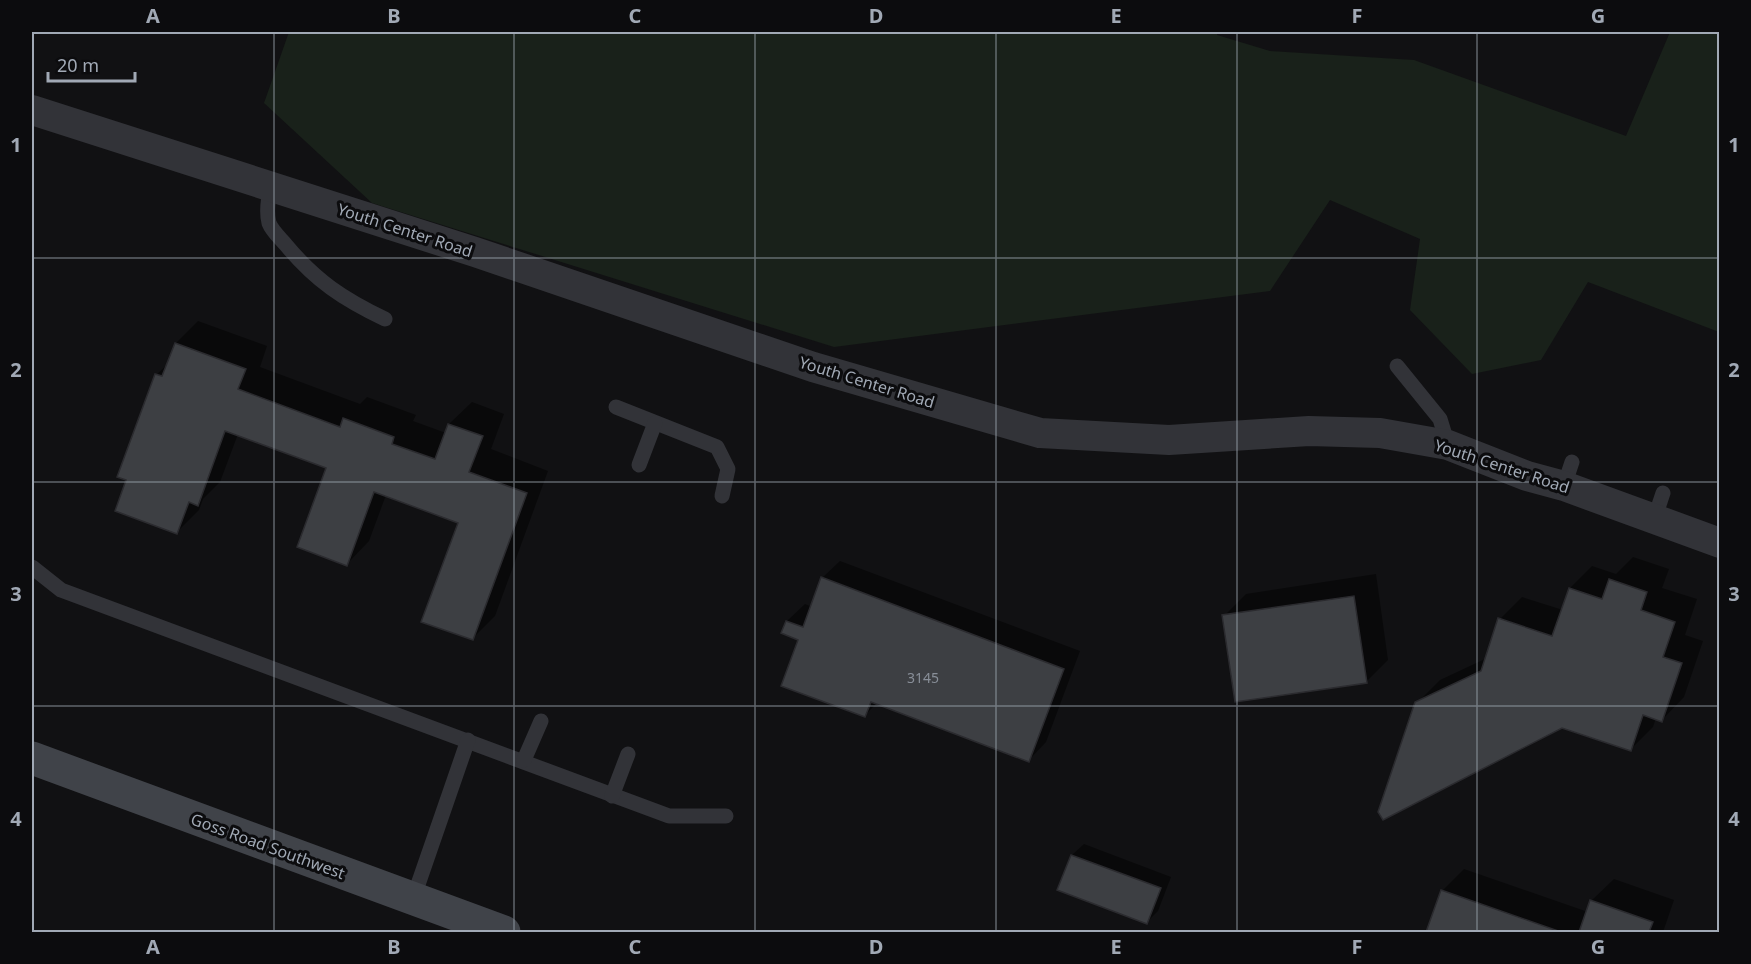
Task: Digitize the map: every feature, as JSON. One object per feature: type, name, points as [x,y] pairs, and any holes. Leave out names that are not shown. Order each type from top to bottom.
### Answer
[{"type":"street","name":"Youth Center Road","points":[[32,110],[475,252],[813,367],[1040,433],[1169,440],[1309,431],[1344,432],[1380,434],[1448,445],[1527,476],[1568,474],[1654,520],[1719,543]]},
{"type":"street","name":"Goss Road Southwest","points":[[32,758],[504,933]]},
{"type":"lane","points":[[271,187],[267,204],[270,226],[298,259],[320,281],[347,301],[385,319]]},
{"type":"lane","points":[[1397,366],[1440,418],[1448,445]]},
{"type":"lane","points":[[616,406],[717,447],[728,469],[722,496]]},
{"type":"lane","points":[[639,465],[655,423]]},
{"type":"lane","points":[[1654,520],[1663,493]]},
{"type":"lane","points":[[32,567],[61,590],[524,760],[612,796],[669,816],[726,816]]},
{"type":"lane","points":[[524,760],[541,721]]},
{"type":"lane","points":[[413,899],[468,740]]},
{"type":"lane","points":[[612,796],[628,754]]},
{"type":"shaded area","points":[[289,32],[1217,32],[1217,35],[1270,51],[1414,60],[1626,136],[1670,32],[1719,32],[1719,332],[1588,282],[1541,360],[1472,374],[1410,310],[1420,239],[1330,200],[1270,291],[834,347],[372,203],[264,103]]},
{"type":"building","points":[[175,343],[246,369],[238,389],[340,427],[343,418],[394,437],[392,444],[435,459],[448,424],[483,436],[469,472],[527,493],[473,640],[421,622],[458,523],[374,492],[347,566],[297,547],[326,468],[225,431],[198,506],[189,502],[177,534],[115,511],[126,480],[117,477],[155,374],[162,376]]},
{"type":"building","points":[[821,577],[1064,669],[1029,762],[871,702],[865,717],[781,686],[798,640],[781,633],[786,621],[803,627]]},
{"type":"building","points":[[1609,579],[1647,592],[1641,610],[1675,622],[1663,657],[1682,663],[1662,722],[1643,715],[1631,751],[1562,728],[1383,820],[1378,812],[1415,702],[1481,671],[1498,618],[1552,636],[1569,588],[1602,599]]},
{"type":"building","points":[[1354,596],[1367,683],[1235,702],[1222,615]]},
{"type":"building","points":[[1071,855],[1161,888],[1147,924],[1057,890]]},
{"type":"building","points":[[1441,890],[1561,932],[1426,932]]},
{"type":"building","points":[[1590,900],[1653,922],[1649,932],[1579,932]]}]
